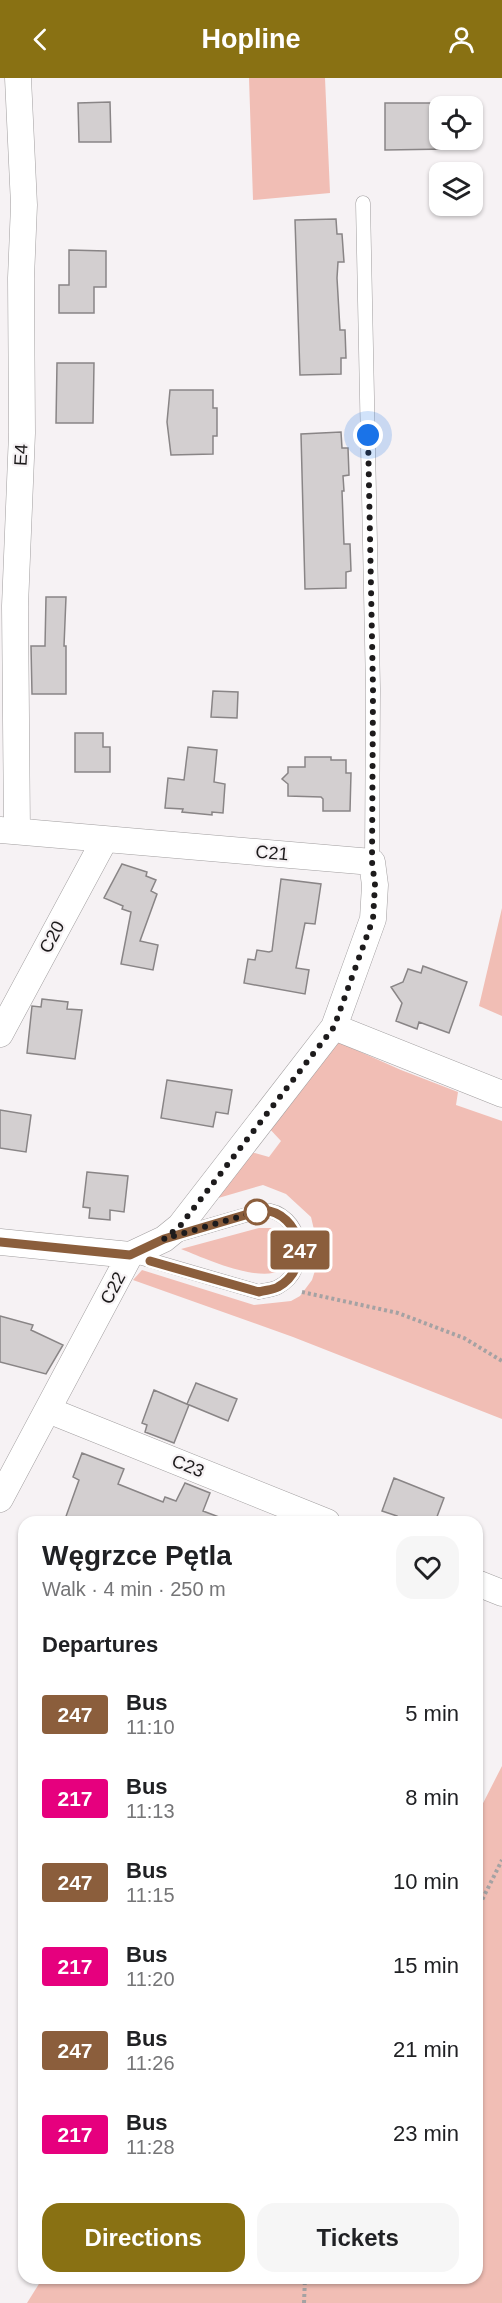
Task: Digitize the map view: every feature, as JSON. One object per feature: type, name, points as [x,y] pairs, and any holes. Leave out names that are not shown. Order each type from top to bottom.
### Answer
[{"type":"street","name":"E4","points":[[8,830],[22,433],[21,278],[24,205],[18,78]]},
{"type":"street","name":"C21","points":[[8,830],[372,862]]},
{"type":"street","name":"C20","points":[[0,1034],[105,839]]},
{"type":"street","points":[[372,862],[375,885],[373,919],[334,1027],[502,1094]]},
{"type":"street","name":"C22","points":[[0,1499],[130,1255],[164,1239],[180,1226],[334,1027]]},
{"type":"street","points":[[0,1242],[130,1255]]},
{"type":"street","name":"C23","points":[[48,1410],[312,1516]]},
{"type":"street","points":[[483,1585],[502,1593]]},
{"type":"lane","points":[[363,203],[373,689],[372,862]]},
{"type":"lane","points":[[130,1255],[259,1292],[278,1288],[291,1276],[300,1254],[299,1240],[293,1226],[276,1212],[262,1210],[164,1239]]},
{"type":"path","points":[[278,1288],[398,1313],[464,1338],[502,1361]]},
{"type":"path","points":[[483,1898],[502,1860]]},
{"type":"path","points":[[304,2303],[305,2284]]},
{"type":"shaded area","points":[[249,78],[325,78],[330,193],[253,200]]},
{"type":"shaded area","points":[[502,908],[502,1016],[479,1006]]},
{"type":"shaded area","points":[[336,1041],[458,1092],[456,1105],[502,1121],[502,1419],[293,1337],[133,1280],[142,1270],[254,1305],[291,1301],[300,1296],[312,1280],[320,1255],[311,1217],[286,1194],[263,1185],[208,1201],[251,1152],[269,1157],[281,1141],[267,1126]]},
{"type":"shaded area","points":[[259,1228],[277,1228],[285,1237],[289,1244],[290,1256],[284,1268],[273,1273],[241,1271],[181,1249]]},
{"type":"shaded area","points":[[502,1766],[502,2303],[27,2303],[39,2284],[483,2284],[483,1803]]},
{"type":"building","points":[[110,102],[111,142],[79,142],[78,103]]},
{"type":"building","points":[[385,103],[429,103],[429,149],[385,150]]},
{"type":"building","points":[[336,219],[337,234],[342,234],[344,262],[338,262],[337,278],[340,330],[345,330],[346,358],[341,358],[341,374],[300,375],[295,220]]},
{"type":"building","points":[[69,250],[106,251],[106,287],[94,287],[94,313],[59,313],[59,285],[69,285]]},
{"type":"building","points":[[57,363],[94,363],[93,423],[56,423]]},
{"type":"building","points":[[170,390],[213,390],[213,408],[217,408],[217,436],[213,436],[213,454],[171,455],[167,422]]},
{"type":"building","points":[[341,432],[342,448],[348,448],[349,475],[343,476],[344,491],[342,491],[344,544],[350,544],[351,571],[346,572],[346,588],[305,589],[301,434]]},
{"type":"building","points":[[46,597],[66,597],[64,646],[66,646],[66,694],[32,694],[31,646],[45,646]]},
{"type":"building","points":[[213,691],[238,692],[237,718],[211,717]]},
{"type":"building","points":[[75,733],[103,733],[103,747],[110,747],[110,772],[75,772]]},
{"type":"building","points":[[188,747],[217,750],[214,782],[225,784],[223,813],[212,812],[212,815],[165,808],[168,778],[184,780]]},
{"type":"building","points":[[305,757],[331,757],[331,760],[346,760],[346,773],[351,773],[350,811],[323,811],[321,797],[288,796],[288,784],[282,779],[288,773],[288,767],[305,767]]},
{"type":"building","points":[[122,864],[147,872],[146,876],[156,880],[151,891],[157,894],[140,941],[158,945],[153,970],[121,964],[131,912],[104,898]]},
{"type":"building","points":[[281,879],[321,884],[315,924],[305,923],[296,968],[309,970],[305,994],[244,983],[248,959],[255,960],[257,950],[272,951]]},
{"type":"building","points":[[423,966],[467,982],[449,1033],[419,1022],[417,1029],[396,1021],[402,1003],[391,987],[403,982],[408,969],[421,973]]},
{"type":"building","points":[[42,999],[68,1002],[67,1009],[82,1010],[75,1059],[27,1053],[32,1006],[41,1007]]},
{"type":"building","points":[[167,1080],[232,1090],[228,1114],[216,1112],[213,1127],[161,1118]]},
{"type":"building","points":[[0,1110],[31,1115],[26,1152],[0,1148]]},
{"type":"building","points":[[87,1172],[128,1176],[124,1212],[110,1210],[110,1220],[89,1218],[90,1208],[83,1207]]},
{"type":"building","points":[[0,1316],[33,1325],[31,1330],[63,1345],[46,1374],[0,1362]]},
{"type":"building","points":[[196,1383],[237,1399],[228,1421],[187,1404]]},
{"type":"building","points":[[154,1390],[189,1405],[174,1443],[145,1432],[147,1425],[142,1423]]},
{"type":"building","points":[[82,1453],[124,1469],[118,1484],[163,1502],[165,1497],[176,1501],[185,1483],[210,1493],[203,1511],[216,1516],[66,1516],[79,1480],[73,1477]]},
{"type":"building","points":[[394,1478],[444,1498],[437,1516],[397,1516],[382,1511]]},
{"type":"bus line","name":"247","points":[[0,1242],[130,1255],[164,1239],[262,1210],[276,1212],[293,1226],[299,1240],[300,1254],[291,1276],[278,1288],[259,1292],[150,1261]]},
{"type":"route","points":[[257,1212],[262,1210],[164,1239],[180,1226],[334,1027],[373,919],[375,885],[372,862],[373,689],[368,435]]}]
